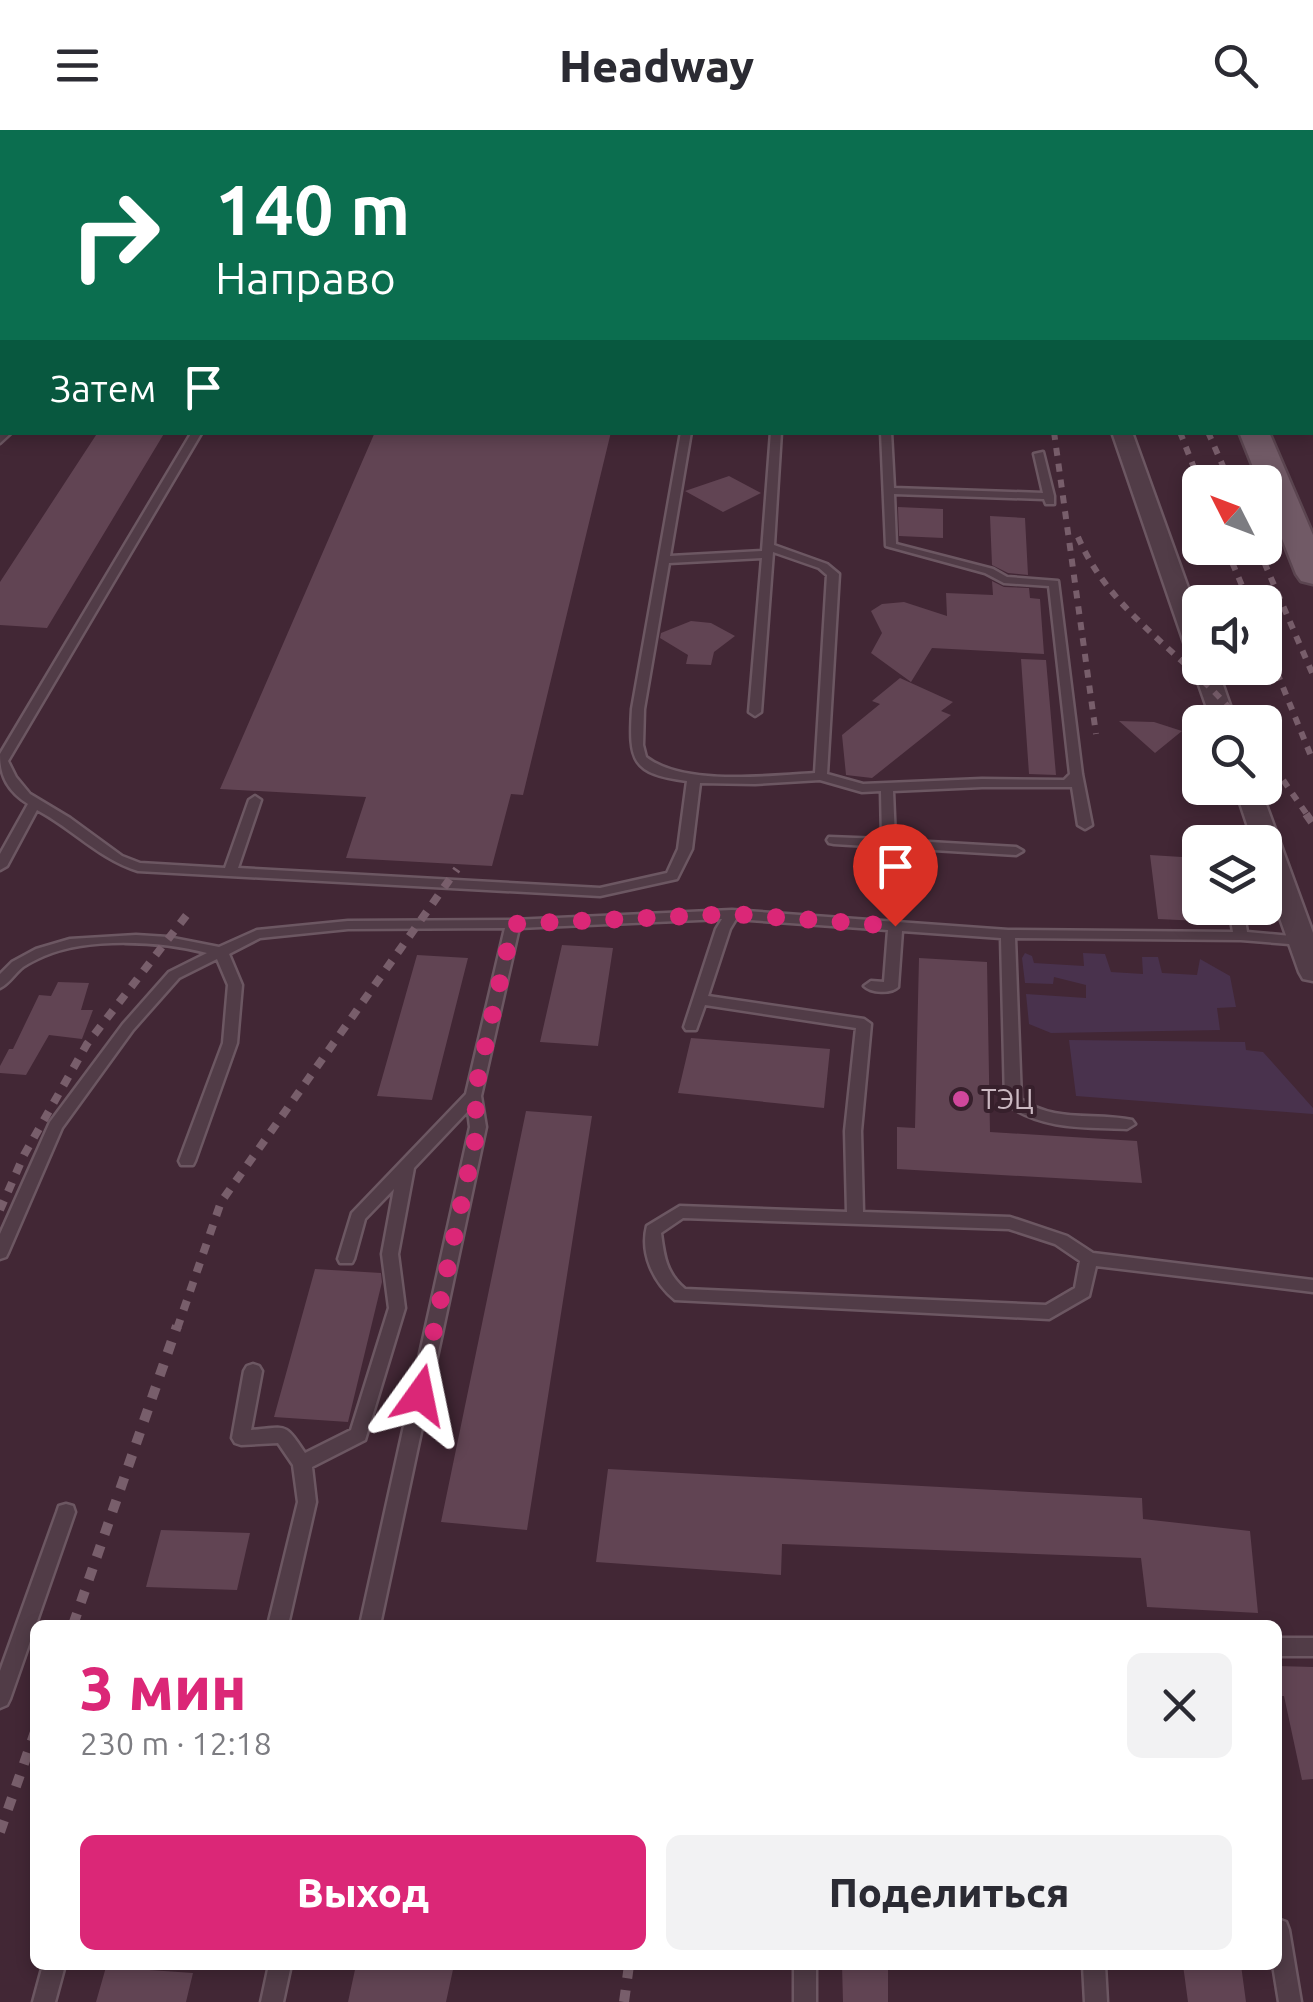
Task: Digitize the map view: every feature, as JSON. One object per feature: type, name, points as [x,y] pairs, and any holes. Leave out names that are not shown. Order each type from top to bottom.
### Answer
[{"type":"main road","points":[[1255,435],[1313,574]]},
{"type":"street","points":[[1123,435],[1182,603]]},
{"type":"street","points":[[1282,884],[1313,972]]},
{"type":"lane","points":[[195,435],[2,761],[10,781],[33,806],[76,827],[103,855],[138,866],[600,892],[672,876],[685,849],[694,776]]},
{"type":"lane","points":[[685,435],[638,709],[638,752],[642,761],[665,774],[728,780],[821,776],[862,788],[982,783],[1046,786],[1068,784],[1076,774]]},
{"type":"lane","points":[[755,712],[776,435]]},
{"type":"lane","points":[[886,435],[891,546],[988,571],[1004,580],[1054,584],[1085,825]]},
{"type":"lane","points":[[887,491],[1050,499],[1039,454]]},
{"type":"lane","points":[[664,560],[768,550],[823,566],[833,574],[821,776]]},
{"type":"lane","points":[[887,788],[889,844]]},
{"type":"lane","points":[[231,870],[256,800]]},
{"type":"lane","points":[[0,866],[33,806]]},
{"type":"lane","points":[[834,840],[1016,851]]},
{"type":"lane","points":[[0,1252],[55,1126],[91,1076],[174,975],[256,934],[348,925],[513,924],[732,914],[1008,934],[1241,936],[1302,941]]},
{"type":"lane","points":[[691,1027],[722,929],[732,914]]},
{"type":"lane","points":[[371,1620],[478,1127],[474,1096],[513,924]]},
{"type":"lane","points":[[1239,925],[1241,936]]},
{"type":"lane","points":[[871,986],[891,986],[895,926]]},
{"type":"lane","points":[[1008,934],[1013,1100],[1026,1113],[1050,1119],[1128,1124]]},
{"type":"lane","points":[[0,983],[9,968],[61,944],[148,939],[221,952]]},
{"type":"lane","points":[[187,1161],[230,1044],[235,985],[221,952]]},
{"type":"lane","points":[[701,1000],[864,1024],[854,1131],[855,1218]]},
{"type":"lane","points":[[346,1259],[358,1217],[474,1096]]},
{"type":"lane","points":[[302,1463],[359,1435],[397,1308],[390,1254],[406,1167]]},
{"type":"lane","points":[[1089,1259],[1083,1291],[1049,1312],[680,1295],[664,1283],[658,1270],[653,1230],[680,1212],[1010,1223],[1062,1240],[1089,1259],[1313,1286]]},
{"type":"lane","points":[[253,1371],[241,1438],[283,1435],[302,1463],[307,1502],[279,1620]]},
{"type":"lane","points":[[0,1699],[66,1512]]},
{"type":"lane","points":[[1282,1646],[1313,1646]]},
{"type":"lane","points":[[1282,1954],[1290,2002]]},
{"type":"lane","points":[[44,2002],[53,1970]]},
{"type":"lane","points":[[272,2002],[279,1970]]},
{"type":"lane","points":[[805,1970],[805,2002]]},
{"type":"lane","points":[[1094,1970],[1096,2002]]},
{"type":"shaded area","points":[[1025,953],[1032,956],[1034,963],[1084,966],[1083,953],[1105,954],[1111,972],[1143,974],[1142,957],[1158,957],[1162,973],[1197,975],[1200,959],[1230,976],[1236,1007],[1217,1008],[1220,1030],[1051,1033],[1029,1024],[1026,994],[1086,998],[1086,985],[1054,977],[1053,984],[1025,983]]},
{"type":"shaded area","points":[[1069,1040],[1245,1042],[1246,1050],[1263,1052],[1313,1108],[1313,1114],[1076,1096]]},
{"type":"building","points":[[96,435],[163,435],[47,628],[0,625],[0,582]]},
{"type":"building","points":[[374,435],[610,435],[523,795],[511,794],[492,866],[346,858],[366,797],[220,789]]},
{"type":"building","points":[[729,476],[761,493],[723,512],[685,491]]},
{"type":"building","points":[[898,507],[943,509],[943,538],[899,536]]},
{"type":"building","points":[[990,516],[1025,518],[1028,575],[1008,573],[992,565]]},
{"type":"building","points":[[992,581],[1004,587],[1029,588],[1030,598],[1040,599],[1044,654],[932,648],[911,682],[871,653],[882,633],[871,611],[882,604],[904,602],[947,616],[946,593],[993,595]]},
{"type":"building","points":[[691,621],[711,623],[735,636],[714,652],[711,665],[686,664],[688,655],[660,638],[661,633]]},
{"type":"building","points":[[1021,659],[1046,660],[1056,775],[1029,774]]},
{"type":"building","points":[[900,678],[953,702],[941,711],[951,715],[872,778],[846,775],[842,735],[880,704],[872,701]]},
{"type":"building","points":[[1119,721],[1154,722],[1182,731],[1155,753]]},
{"type":"building","points":[[1150,855],[1182,857],[1182,920],[1158,919]]},
{"type":"building","points":[[562,945],[613,948],[598,1046],[540,1042]]},
{"type":"building","points":[[417,955],[468,958],[432,1100],[377,1096]]},
{"type":"building","points":[[919,958],[987,962],[990,1132],[1137,1141],[1142,1183],[897,1169],[897,1127],[915,1128]]},
{"type":"building","points":[[58,982],[89,983],[81,1010],[93,1010],[82,1039],[49,1035],[26,1075],[0,1073],[0,1066],[9,1049],[13,1049],[39,995],[51,996]]},
{"type":"building","points":[[691,1038],[830,1049],[824,1108],[678,1093]]},
{"type":"building","points":[[526,1111],[592,1116],[527,1530],[441,1522]]},
{"type":"building","points":[[315,1269],[381,1273],[348,1422],[274,1417]]},
{"type":"building","points":[[608,1469],[1142,1498],[1143,1519],[1250,1531],[1258,1613],[1147,1607],[1141,1558],[782,1544],[781,1575],[596,1562]]},
{"type":"building","points":[[161,1530],[250,1533],[237,1590],[146,1587]]},
{"type":"building","points":[[1282,1666],[1313,1667],[1313,1779],[1302,1780],[1284,1696]]},
{"type":"building","points":[[105,1970],[193,1973],[186,2002],[96,2002]]},
{"type":"building","points":[[355,1970],[453,1970],[446,2002],[348,2002]]},
{"type":"building","points":[[842,1970],[888,1970],[888,2002],[843,2002]]},
{"type":"building","points":[[1184,1970],[1242,1970],[1246,2002],[1188,2002]]},
{"type":"railway","points":[[1054,435],[1096,734]]},
{"type":"railway","points":[[1181,435],[1193,465]]},
{"type":"railway","points":[[1209,435],[1223,465]]},
{"type":"railway","points":[[1078,537],[1110,590],[1226,705]]},
{"type":"railway","points":[[1233,565],[1242,585]]},
{"type":"railway","points":[[1265,565],[1313,675]]},
{"type":"railway","points":[[1282,685],[1313,761]]},
{"type":"railway","points":[[1282,779],[1308,816]]},
{"type":"railway","points":[[1306,814],[1313,824]]},
{"type":"railway","points":[[177,1329],[221,1202],[457,869]]},
{"type":"railway","points":[[0,1210],[24,1155],[87,1044],[189,912]]},
{"type":"railway","points":[[75,1620],[177,1326]]},
{"type":"railway","points":[[0,1832],[30,1746]]},
{"type":"railway","points":[[624,2002],[628,1970]]},
{"type":"place","name":"ТЭЦ","points":[[961,1099]]},
{"type":"route","points":[[420,1395],[478,1127],[474,1096],[513,924],[732,914],[895,926]]}]
